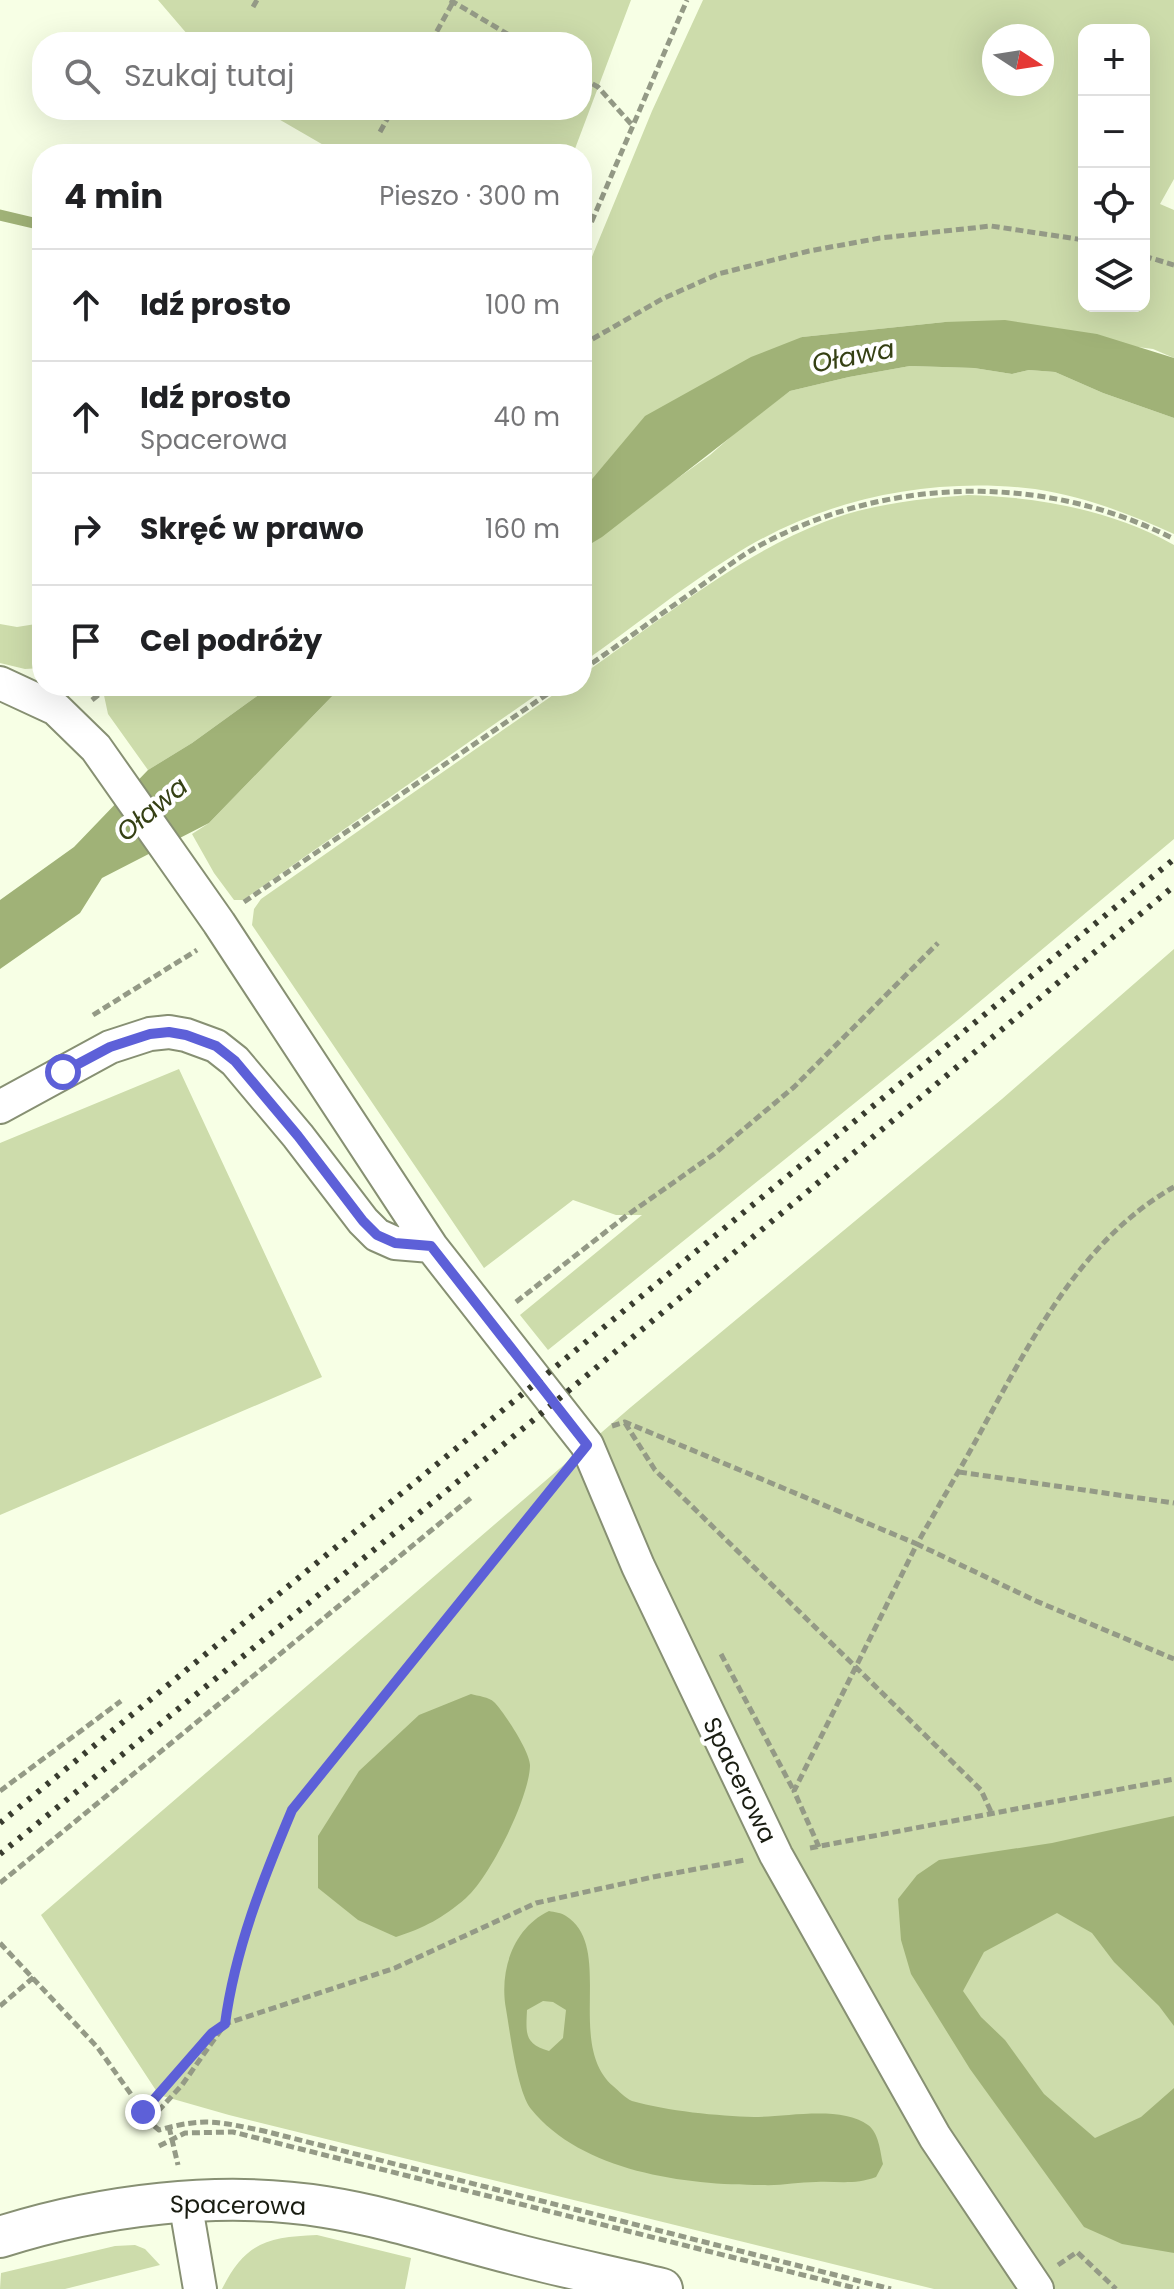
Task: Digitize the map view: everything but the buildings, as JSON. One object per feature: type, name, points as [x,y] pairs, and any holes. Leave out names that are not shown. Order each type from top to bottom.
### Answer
[{"type":"street","name":"Spacerowa","points":[[0,683],[56,709],[96,748],[217,920],[440,1258],[587,1445],[638,1566],[776,1855],[935,2137],[1036,2286]]},
{"type":"street","points":[[0,1107],[110,1047],[150,1034],[169,1032],[186,1035],[216,1046],[235,1061],[377,1235],[440,1258]]},
{"type":"street","name":"Spacerowa","points":[[0,2237],[87,2213],[185,2201],[323,2207],[411,2225],[516,2255],[662,2289]]},
{"type":"street","points":[[185,2201],[200,2289]]},
{"type":"path","points":[[253,7],[257,0]]},
{"type":"path","points":[[592,220],[687,0]]},
{"type":"path","points":[[436,32],[451,1],[504,32]]},
{"type":"path","points":[[592,84],[632,125]]},
{"type":"path","points":[[380,132],[387,120]]},
{"type":"path","points":[[592,339],[662,299],[718,274],[809,251],[880,238],[991,226],[1078,239]]},
{"type":"path","points":[[1150,258],[1174,265]]},
{"type":"path","points":[[592,663],[752,550],[816,518],[892,498],[950,491],[1000,490],[1031,494],[1115,513],[1174,539]]},
{"type":"path","points":[[92,700],[97,696]]},
{"type":"path","points":[[91,1016],[217,920],[544,696]]},
{"type":"path","points":[[491,1321],[626,1216],[714,1154],[794,1087],[938,943]]},
{"type":"path","points":[[819,1847],[794,1791],[917,1544],[1038,1328],[1105,1239],[1144,1204],[1174,1187]]},
{"type":"path","points":[[625,1422],[655,1470],[981,1790],[992,1814]]},
{"type":"path","points":[[150,2120],[182,2085],[225,2024],[231,1982],[265,1874],[292,1810],[587,1445],[608,1427],[625,1422],[917,1544],[1036,1601],[1174,1659]]},
{"type":"path","points":[[959,1472],[1174,1503]]},
{"type":"path","points":[[0,1883],[472,1497]]},
{"type":"path","points":[[0,1791],[121,1701]]},
{"type":"path","points":[[143,2112],[212,2033],[225,2024],[395,1968],[536,1903],[653,1877],[1174,1779]]},
{"type":"path","points":[[0,1943],[98,2048],[159,2130],[198,2121],[214,2121],[264,2131],[891,2289]]},
{"type":"path","points":[[0,2006],[34,1977]]},
{"type":"path","points":[[169,2127],[173,2137]]},
{"type":"path","points":[[159,2146],[173,2137],[198,2131],[233,2132],[859,2289]]},
{"type":"path","points":[[1036,2286],[1077,2252],[1116,2289]]},
{"type":"shaded area","points":[[158,0],[631,0],[592,104],[592,32],[185,32]]},
{"type":"shaded area","points":[[703,0],[1174,0],[1174,179],[1160,204],[1174,210],[1174,358],[1153,349],[945,322],[802,337],[592,484],[592,257],[652,111]]},
{"type":"shaded area","points":[[280,120],[586,120],[577,144],[322,144]]},
{"type":"shaded area","points":[[910,366],[974,368],[1012,374],[1029,370],[1055,372],[1174,418],[1174,534],[1106,507],[1035,489],[956,486],[877,496],[801,520],[765,537],[693,582],[592,656],[592,540],[710,455],[790,391]]},
{"type":"shaded area","points":[[968,495],[1048,502],[1100,514],[1174,545],[1174,839],[959,1019],[548,1350],[520,1315],[642,1215],[616,1215],[573,1200],[484,1268],[252,925],[254,909],[261,899],[552,696],[592,696],[592,668],[730,571],[761,552],[824,522],[859,511]]},
{"type":"shaded area","points":[[0,624],[17,627],[32,625],[32,669],[0,663]]},
{"type":"shaded area","points":[[104,696],[257,696],[148,770],[108,714]]},
{"type":"shaded area","points":[[332,696],[535,696],[243,900],[234,900],[192,834],[209,823]]},
{"type":"shaded area","points":[[1174,949],[1174,2289],[934,2289],[229,2115],[159,2095],[41,1915],[631,1407],[1002,1099]]},
{"type":"shaded area","points":[[179,1069],[322,1377],[0,1515],[0,1143]]},
{"type":"shaded area","points":[[317,2235],[411,2258],[405,2289],[222,2289],[240,2261],[260,2245],[285,2238]]},
{"type":"shaded area","points":[[135,2245],[145,2249],[160,2265],[65,2289],[0,2289],[1,2273],[115,2246]]},
{"type":"water","name":"Oława","points":[[1005,320],[1097,334],[1174,358],[1174,418],[1055,372],[1029,370],[1012,374],[974,368],[910,366],[849,377],[790,391],[592,543],[592,479],[645,416],[751,357],[802,337],[945,322]]},
{"type":"water","name":"Oława","points":[[257,696],[332,696],[209,823],[102,878],[80,913],[0,969],[0,900],[74,847],[148,770]]},
{"type":"water","points":[[471,1694],[494,1702],[522,1743],[530,1766],[523,1797],[497,1855],[476,1888],[441,1917],[396,1937],[358,1920],[318,1888],[318,1836],[359,1771],[419,1715]]},
{"type":"water","points":[[1174,1816],[1174,2026],[1159,2006],[1114,1962],[1092,1933],[1057,1913],[984,1952],[963,1991],[981,2017],[1005,2040],[1044,2094],[1095,2138],[1141,2117],[1174,2088],[1174,2253],[1122,2244],[1084,2227],[970,2069],[911,1974],[901,1940],[898,1899],[917,1875],[939,1860],[1052,1843]]},
{"type":"water","points":[[549,1911],[560,1913],[580,1930],[590,1972],[592,2046],[599,2068],[624,2096],[646,2105],[709,2114],[754,2117],[829,2114],[857,2119],[875,2133],[883,2164],[876,2177],[854,2182],[769,2185],[669,2178],[606,2161],[552,2130],[531,2109],[522,2089],[504,1995],[511,1952],[526,1928]],"holes":[[[543,2001],[553,2002],[566,2010],[563,2038],[549,2051],[535,2045],[528,2036],[527,2010]]]},
{"type":"waterway","points":[[0,215],[32,223]]},
{"type":"railway","points":[[0,1823],[1174,859]]},
{"type":"railway","points":[[0,1854],[531,1422],[1174,886]]},
{"type":"route","points":[[63,1072],[110,1047],[150,1034],[169,1032],[186,1035],[216,1046],[235,1061],[377,1235],[395,1243],[431,1246],[587,1445],[473,1590],[292,1810],[265,1874],[231,1982],[225,2024],[212,2033],[143,2112]]}]
